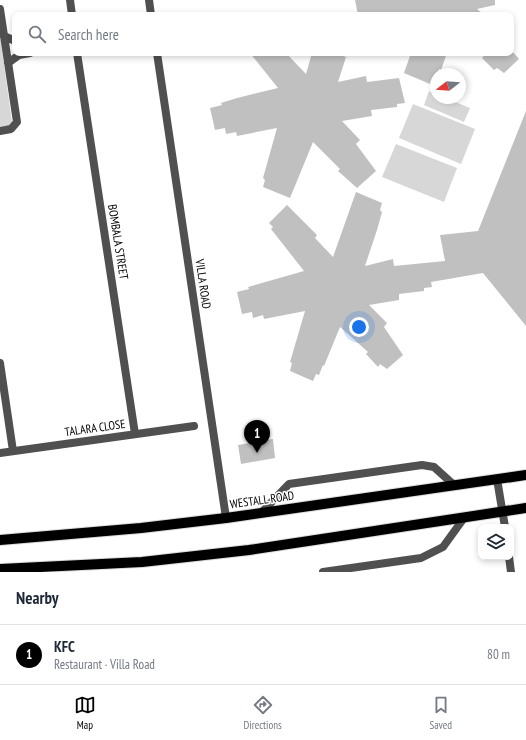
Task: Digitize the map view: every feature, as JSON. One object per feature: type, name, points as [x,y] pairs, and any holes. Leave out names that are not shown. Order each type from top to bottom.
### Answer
[{"type":"main road","name":"WESTALL ROAD","points":[[0,540],[141,528],[226,518],[526,475]]},
{"type":"main road","points":[[0,569],[39,569],[142,562],[218,553],[526,508]]},
{"type":"street","points":[[70,0],[72,12]]},
{"type":"street","points":[[149,0],[151,12]]},
{"type":"street","points":[[0,8],[16,122],[11,129],[0,131]]},
{"type":"street","points":[[4,36],[12,40]]},
{"type":"street","points":[[8,64],[18,56]]},
{"type":"street","name":"BOMBALA STREET","points":[[78,56],[135,434]]},
{"type":"street","name":"VILLA ROAD","points":[[157,56],[226,518]]},
{"type":"street","points":[[0,363],[13,451]]},
{"type":"street","name":"TALARA CLOSE","points":[[0,453],[194,426]]},
{"type":"street","name":"WESTALL ROAD","points":[[261,513],[289,484],[422,465],[434,467],[454,485]]},
{"type":"street","points":[[497,479],[505,524]]},
{"type":"street","points":[[323,572],[421,558],[443,547],[464,518]]},
{"type":"street","points":[[509,560],[511,572]]},
{"type":"shaded area","points":[[0,36],[12,122],[7,128],[0,129]]},
{"type":"shaded area","points":[[429,91],[430,104],[460,104],[470,108],[464,122],[424,105]]},
{"type":"shaded area","points":[[413,104],[475,129],[461,164],[399,138]]},
{"type":"shaded area","points":[[396,144],[457,168],[444,202],[382,177]]},
{"type":"building","points":[[355,0],[495,0],[495,5],[477,9],[480,12],[357,12]]},
{"type":"building","points":[[514,53],[519,59],[504,73],[497,68],[494,70],[482,58],[484,56],[514,56]]},
{"type":"building","points":[[252,56],[289,56],[306,74],[311,56],[343,56],[346,57],[338,82],[366,76],[367,82],[399,78],[405,103],[397,104],[397,107],[371,110],[372,116],[342,121],[360,140],[356,144],[376,171],[357,188],[338,171],[340,169],[313,142],[290,198],[263,187],[265,180],[263,178],[277,128],[237,136],[236,132],[226,134],[225,128],[215,130],[210,108],[222,105],[221,103],[237,98],[278,88]]},
{"type":"building","points":[[410,56],[446,56],[442,68],[430,68],[430,84],[404,73]]},
{"type":"building","points":[[526,111],[526,326],[483,273],[431,282],[432,287],[424,288],[424,291],[399,294],[399,300],[369,305],[387,323],[384,327],[403,355],[387,369],[380,364],[378,367],[366,354],[368,352],[340,327],[324,366],[323,365],[319,375],[316,374],[313,381],[290,371],[292,363],[290,362],[305,311],[264,319],[263,315],[253,318],[252,312],[242,314],[237,292],[249,289],[248,287],[304,271],[271,229],[273,227],[269,223],[287,205],[317,235],[315,238],[333,257],[356,192],[382,203],[380,210],[382,212],[365,266],[393,259],[394,266],[445,261],[440,235],[478,231]]},
{"type":"building","points":[[273,439],[275,458],[241,464],[238,445]]},
{"type":"place","name":"KFC","points":[[257,453]]}]
